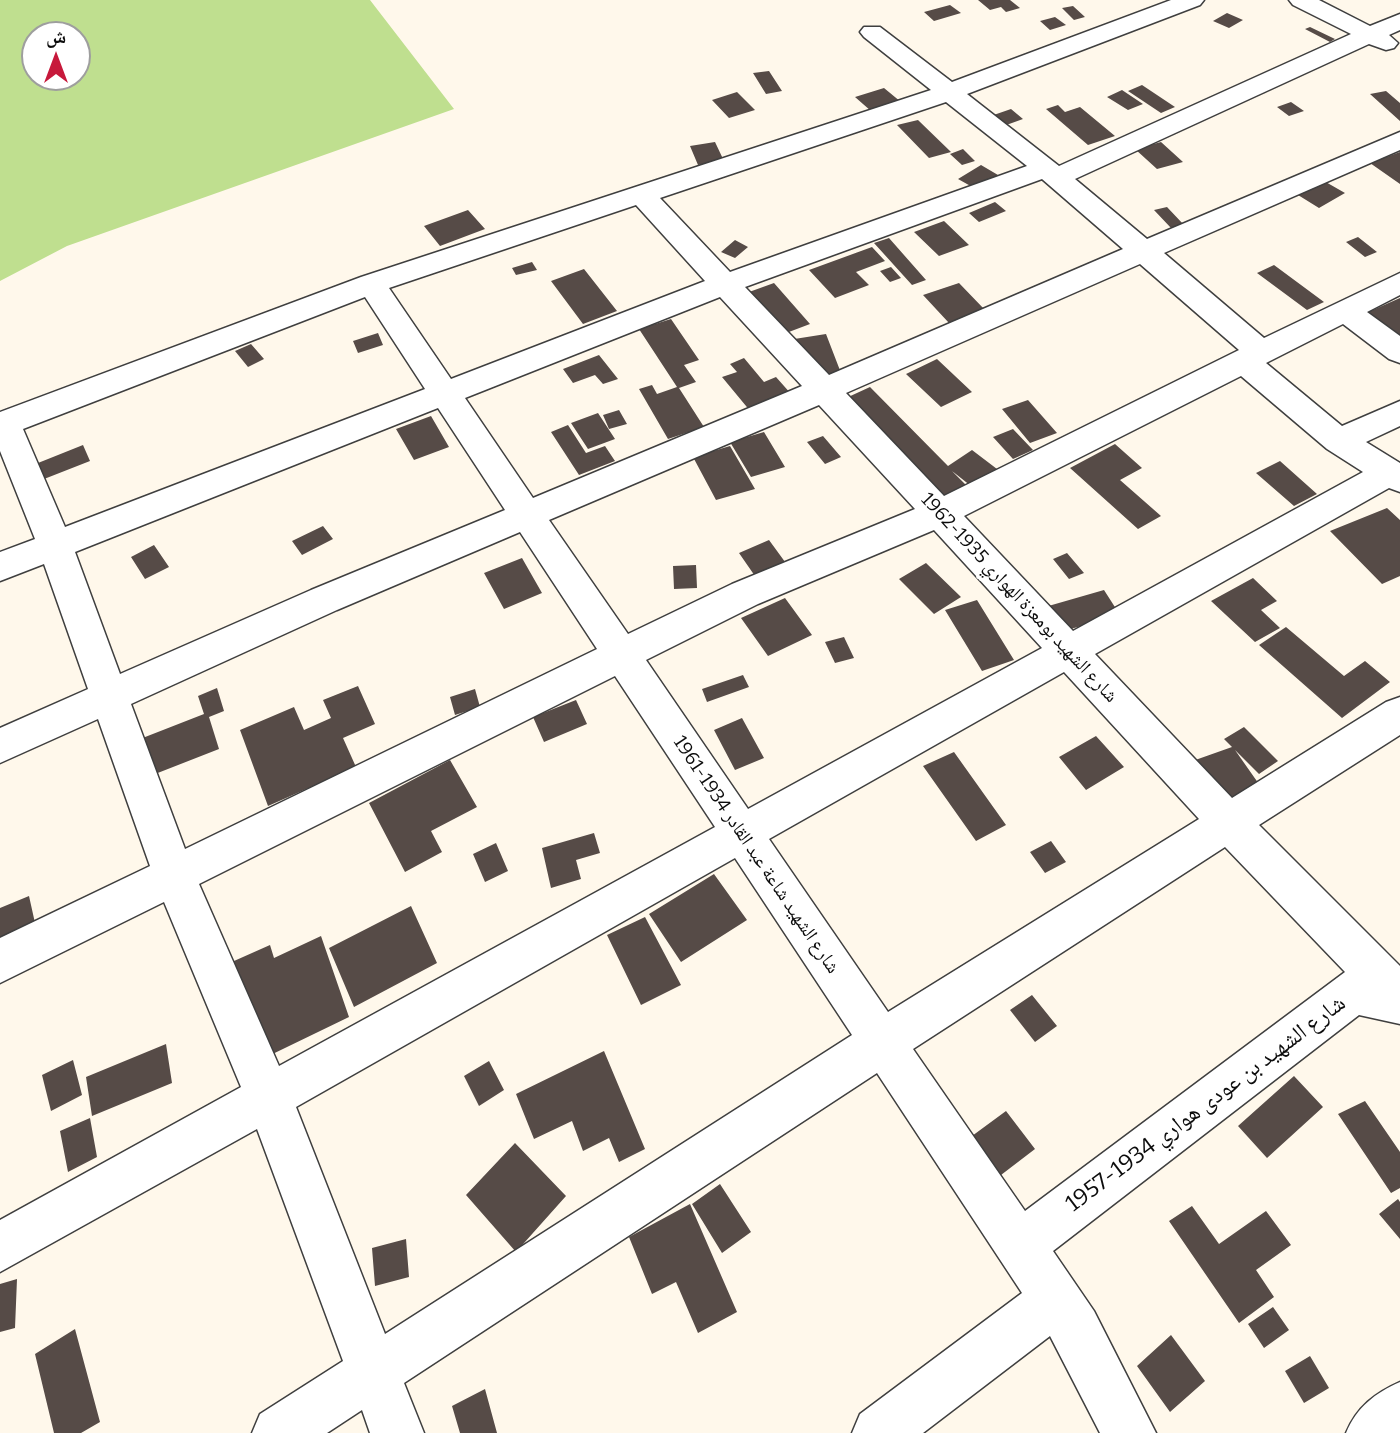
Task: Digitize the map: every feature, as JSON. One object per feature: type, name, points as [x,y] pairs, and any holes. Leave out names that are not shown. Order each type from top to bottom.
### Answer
[{"type":"street","points":[[397,1433],[269,1097],[174,874],[54,544],[2,424],[371,284],[947,93],[1192,0]]},
{"type":"street","points":[[1301,0],[1400,51]]},
{"type":"street","points":[[0,567],[725,284],[1051,173],[1400,21]]},
{"type":"street","points":[[0,1247],[1069,651],[1395,476],[1339,441],[1142,251],[1051,173],[872,32]]},
{"type":"street","points":[[0,746],[324,600],[824,390],[1400,140]]},
{"type":"street","name":"شارع الشهيد بومعزة الهواري 1935-1962","points":[[641,194],[1228,823],[1400,1000]]},
{"type":"street","points":[[0,961],[745,594],[940,513],[1251,355],[1400,283]]},
{"type":"street","name":"شارع الشهيد شاعة عبد القادر 1934-1961","points":[[371,284],[1076,1328],[1129,1433]]},
{"type":"street","points":[[1345,310],[1400,352]]},
{"type":"street","points":[[1339,441],[1400,412]]},
{"type":"street","points":[[279,1433],[883,1043],[1400,714]]},
{"type":"street","name":"شارع الشهيد بن عودى هواري 1934-1957","points":[[1020,1246],[1353,991],[1400,1000]]},
{"type":"street","points":[[879,1433],[1056,1299]]},
{"type":"street","points":[[1373,1433],[1400,1409]]},
{"type":"green space","points":[[0,0],[370,0],[454,109],[67,246],[0,281]]},
{"type":"building","points":[[978,0],[1010,0],[1020,8],[1006,12],[1001,7],[990,10]]},
{"type":"building","points":[[950,5],[961,13],[934,21],[924,12]]},
{"type":"building","points":[[1073,6],[1085,17],[1074,20],[1062,8]]},
{"type":"building","points":[[1227,13],[1243,20],[1229,28],[1213,21]]},
{"type":"building","points":[[1055,17],[1066,25],[1050,30],[1040,21]]},
{"type":"building","points":[[1310,27],[1335,39],[1330,42],[1305,29]]},
{"type":"building","points":[[769,71],[782,91],[766,94],[753,73]]},
{"type":"building","points":[[1142,85],[1175,107],[1161,113],[1128,91]]},
{"type":"building","points":[[884,88],[901,102],[871,111],[855,97]]},
{"type":"building","points":[[1122,90],[1143,104],[1128,110],[1107,97]]},
{"type":"building","points":[[1386,91],[1400,103],[1400,121],[1370,94]]},
{"type":"building","points":[[737,92],[755,110],[729,118],[712,100]]},
{"type":"building","points":[[1291,102],[1304,111],[1289,116],[1277,107]]},
{"type":"building","points":[[1058,105],[1065,112],[1080,107],[1115,136],[1088,145],[1046,109]]},
{"type":"building","points":[[1011,109],[1023,119],[998,128],[985,118]]},
{"type":"building","points":[[918,120],[951,152],[929,158],[897,125]]},
{"type":"building","points":[[715,142],[724,161],[698,165],[690,146]]},
{"type":"building","points":[[1161,142],[1183,162],[1157,169],[1135,149]]},
{"type":"building","points":[[963,149],[975,161],[962,165],[950,154]]},
{"type":"building","points":[[1400,152],[1400,184],[1370,163]]},
{"type":"building","points":[[981,165],[998,175],[976,189],[958,179]]},
{"type":"building","points":[[1324,181],[1345,193],[1319,208],[1298,195]]},
{"type":"building","points":[[995,202],[1006,211],[979,222],[969,213]]},
{"type":"building","points":[[1167,207],[1184,225],[1171,228],[1154,210]]},
{"type":"building","points":[[468,210],[485,229],[440,246],[424,226]]},
{"type":"building","points":[[944,221],[969,245],[939,256],[914,232]]},
{"type":"building","points":[[1358,237],[1377,252],[1365,257],[1346,242]]},
{"type":"building","points":[[889,238],[926,280],[912,285],[874,243]]},
{"type":"building","points":[[735,240],[748,247],[735,258],[721,252]]},
{"type":"building","points":[[872,247],[885,261],[856,272],[869,285],[835,298],[809,270]]},
{"type":"building","points":[[532,262],[537,270],[516,275],[512,268]]},
{"type":"building","points":[[1274,265],[1324,302],[1307,310],[1257,273]]},
{"type":"building","points":[[891,267],[901,278],[890,282],[880,271]]},
{"type":"building","points":[[584,269],[617,311],[583,324],[551,281]]},
{"type":"building","points":[[774,283],[810,324],[773,338],[738,296]]},
{"type":"building","points":[[959,283],[985,310],[949,323],[923,295]]},
{"type":"building","points":[[1400,298],[1400,351],[1357,317]]},
{"type":"building","points":[[671,319],[699,360],[684,365],[696,382],[679,388],[704,427],[668,439],[639,389],[652,385],[657,394],[677,387],[639,329]]},
{"type":"building","points":[[378,333],[383,345],[358,353],[353,341]]},
{"type":"building","points":[[826,334],[841,373],[802,378],[788,340]]},
{"type":"building","points":[[251,344],[264,359],[248,367],[235,351]]},
{"type":"building","points":[[599,355],[618,379],[603,384],[595,375],[573,383],[563,369]]},
{"type":"building","points":[[744,358],[764,382],[776,377],[792,395],[751,412],[722,377],[737,372],[730,364]]},
{"type":"building","points":[[937,359],[972,392],[941,407],[906,374]]},
{"type":"building","points":[[870,387],[948,466],[972,450],[997,469],[971,486],[952,471],[966,485],[927,504],[833,404]]},
{"type":"building","points":[[1028,400],[1057,433],[1030,443],[1002,409]]},
{"type":"building","points":[[619,410],[627,424],[609,429],[603,415]]},
{"type":"building","points":[[598,413],[615,439],[588,449],[571,423]]},
{"type":"building","points":[[431,416],[449,447],[414,460],[396,429]]},
{"type":"building","points":[[568,425],[586,453],[605,446],[615,461],[579,475],[551,432]]},
{"type":"building","points":[[1013,429],[1033,450],[1013,459],[993,437]]},
{"type":"building","points":[[764,432],[785,467],[751,477],[730,442]]},
{"type":"building","points":[[823,436],[841,457],[825,464],[807,442]]},
{"type":"building","points":[[1115,444],[1142,468],[1120,480],[1161,516],[1138,529],[1070,468]]},
{"type":"building","points":[[83,445],[90,461],[39,481],[33,465]]},
{"type":"building","points":[[730,446],[755,489],[716,500],[693,457]]},
{"type":"building","points":[[1280,461],[1317,494],[1294,506],[1256,473]]},
{"type":"building","points":[[1387,508],[1400,520],[1400,576],[1382,584],[1330,531]]},
{"type":"building","points":[[323,526],[333,539],[302,555],[292,541]]},
{"type":"building","points":[[769,540],[788,566],[757,579],[739,553]]},
{"type":"building","points":[[154,545],[169,567],[145,579],[131,557]]},
{"type":"building","points":[[1067,553],[1084,573],[1069,579],[1053,559]]},
{"type":"building","points":[[522,558],[542,593],[504,609],[484,573]]},
{"type":"building","points":[[926,563],[961,597],[934,614],[899,579]]},
{"type":"building","points":[[696,565],[697,588],[674,589],[673,566]]},
{"type":"building","points":[[1253,578],[1277,601],[1261,610],[1280,628],[1255,642],[1211,601]]},
{"type":"building","points":[[1104,590],[1120,615],[1053,634],[1038,609]]},
{"type":"building","points":[[785,598],[812,635],[768,656],[741,618]]},
{"type":"building","points":[[977,600],[1014,660],[982,671],[945,610]]},
{"type":"building","points":[[1286,627],[1344,676],[1365,661],[1390,682],[1342,718],[1259,645]]},
{"type":"building","points":[[844,637],[854,658],[835,663],[825,642]]},
{"type":"building","points":[[743,675],[749,687],[707,702],[702,689]]},
{"type":"building","points":[[358,686],[375,724],[343,738],[356,767],[268,806],[240,730],[294,707],[304,730],[331,718],[323,700]]},
{"type":"building","points":[[217,688],[224,711],[209,717],[219,749],[150,776],[140,739],[204,714],[198,696]]},
{"type":"building","points":[[475,689],[480,707],[455,715],[450,697]]},
{"type":"building","points":[[576,700],[587,724],[544,742],[533,717]]},
{"type":"building","points":[[742,718],[764,758],[735,770],[714,730]]},
{"type":"building","points":[[1244,727],[1278,761],[1259,774],[1235,750],[1261,787],[1211,805],[1184,764],[1232,747],[1224,739]]},
{"type":"building","points":[[1096,736],[1124,767],[1086,790],[1059,757]]},
{"type":"building","points":[[954,752],[1006,825],[976,841],[923,766]]},
{"type":"building","points":[[450,760],[477,807],[431,831],[442,852],[405,872],[369,803]]},
{"type":"building","points":[[594,833],[600,853],[576,860],[581,879],[551,888],[542,848]]},
{"type":"building","points":[[1051,841],[1066,862],[1045,873],[1030,852]]},
{"type":"building","points":[[496,843],[508,871],[485,882],[473,854]]},
{"type":"building","points":[[714,874],[747,920],[681,962],[649,914]]},
{"type":"building","points":[[29,896],[35,923],[0,938],[0,908]]},
{"type":"building","points":[[411,906],[437,963],[354,1007],[329,948]]},
{"type":"building","points":[[645,917],[681,985],[641,1005],[607,935]]},
{"type":"building","points":[[321,936],[349,1017],[254,1063],[225,965],[270,945],[274,958]]},
{"type":"building","points":[[1032,995],[1057,1026],[1035,1042],[1010,1010]]},
{"type":"building","points":[[166,1044],[172,1083],[92,1116],[86,1077]]},
{"type":"building","points":[[604,1051],[645,1149],[619,1162],[609,1138],[583,1151],[572,1121],[534,1139],[516,1094]]},
{"type":"building","points":[[73,1060],[82,1095],[51,1111],[42,1075]]},
{"type":"building","points":[[489,1061],[504,1090],[479,1106],[464,1076]]},
{"type":"building","points":[[1294,1076],[1323,1107],[1267,1158],[1238,1126]]},
{"type":"building","points":[[1365,1101],[1400,1152],[1400,1188],[1391,1193],[1338,1114]]},
{"type":"building","points":[[1006,1111],[1035,1149],[1001,1175],[972,1136]]},
{"type":"building","points":[[90,1118],[97,1157],[68,1172],[60,1131]]},
{"type":"building","points":[[515,1143],[566,1196],[516,1252],[466,1195]]},
{"type":"building","points":[[720,1184],[751,1232],[722,1253],[692,1204]]},
{"type":"building","points":[[1398,1199],[1400,1202],[1400,1239],[1379,1214]]},
{"type":"building","points":[[690,1204],[737,1312],[698,1333],[676,1282],[652,1294],[629,1237]]},
{"type":"building","points":[[1192,1206],[1219,1244],[1266,1211],[1291,1245],[1256,1270],[1274,1297],[1239,1323],[1169,1221]]},
{"type":"building","points":[[406,1239],[409,1277],[375,1286],[372,1248]]},
{"type":"building","points":[[17,1279],[15,1328],[0,1332],[0,1284]]},
{"type":"building","points":[[1273,1307],[1289,1330],[1264,1348],[1248,1324]]},
{"type":"building","points":[[75,1329],[100,1422],[81,1433],[54,1433],[35,1354]]},
{"type":"building","points":[[1171,1335],[1205,1381],[1170,1412],[1137,1366]]},
{"type":"building","points":[[1310,1356],[1329,1388],[1304,1403],[1285,1371]]},
{"type":"building","points":[[485,1389],[497,1433],[460,1433],[452,1406]]}]
